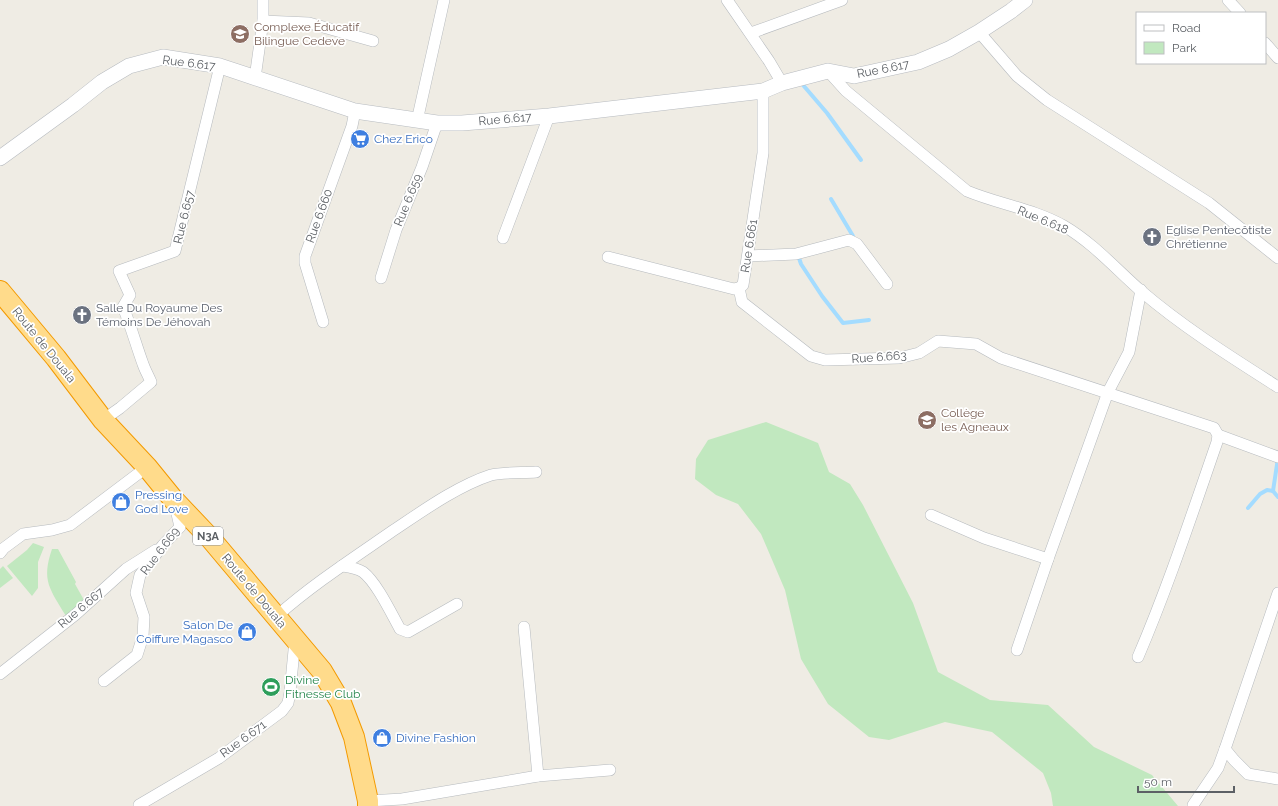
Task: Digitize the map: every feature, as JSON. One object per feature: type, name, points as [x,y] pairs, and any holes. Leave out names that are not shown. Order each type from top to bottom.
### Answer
[{"type":"highway","name":"Route de Douala","points":[[0,291],[56,358],[103,420],[147,467],[173,499],[210,538],[322,671],[341,703],[354,736],[368,803]]},
{"type":"street","points":[[255,78],[263,21],[263,0]]},
{"type":"street","points":[[417,121],[444,0]]},
{"type":"street","points":[[727,0],[770,61],[782,83]]},
{"type":"street","points":[[751,33],[842,0]]},
{"type":"street","name":"Rue 6.617","points":[[0,158],[102,82],[129,66],[163,57],[220,66],[355,111],[417,121],[462,123],[549,116],[763,91],[782,83],[828,71],[854,76],[918,62],[949,49],[1011,12],[1025,0]]},
{"type":"street","points":[[1228,0],[1239,12]]},
{"type":"street","points":[[263,21],[309,23],[373,41]]},
{"type":"street","points":[[979,32],[1017,76],[1047,100],[1209,203],[1278,258]]},
{"type":"street","points":[[1266,44],[1278,58]]},
{"type":"street","name":"Rue 6.657","points":[[103,420],[120,408],[150,382],[148,374],[143,367],[124,307],[130,295],[119,271],[175,251],[220,66]]},
{"type":"street","name":"Rue 6.618","points":[[828,71],[846,91],[967,191],[1033,213],[1064,226],[1083,239],[1178,320],[1219,349],[1278,387]]},
{"type":"street","name":"Rue 6.661","points":[[608,257],[734,289],[739,288],[742,285],[748,256],[762,153],[763,91]]},
{"type":"street","name":"Rue 6.660","points":[[323,322],[305,263],[306,249],[352,126],[355,111]]},
{"type":"street","points":[[503,238],[549,116]]},
{"type":"street","name":"Rue 6.659","points":[[381,278],[396,230],[422,167],[437,123]]},
{"type":"street","points":[[748,256],[796,254],[849,240],[857,244],[887,284]]},
{"type":"street","name":"Rue 6.663","points":[[739,288],[742,302],[811,356],[825,360],[899,358],[919,353],[938,342],[976,344],[1001,358],[1214,428],[1218,435],[1278,457]]},
{"type":"street","points":[[1017,650],[1108,392],[1129,352],[1141,290]]},
{"type":"street","points":[[1138,657],[1157,614],[1218,435]]},
{"type":"street","points":[[0,553],[4,548],[23,534],[52,530],[70,525],[147,467]]},
{"type":"street","points":[[277,616],[294,600],[342,566],[432,505],[475,481],[493,474],[536,472]]},
{"type":"street","name":"Rue 6.669","points":[[104,681],[137,655],[143,636],[144,617],[136,593],[140,574],[163,545],[180,527],[173,499]]},
{"type":"street","points":[[931,515],[984,538],[1048,559]]},
{"type":"street","name":"Rue 6.667","points":[[0,674],[75,615],[126,569],[163,545]]},
{"type":"street","points":[[342,566],[354,568],[363,573],[375,586],[400,629],[404,631],[408,632],[457,604]]},
{"type":"street","points":[[1193,805],[1218,768],[1278,593]]},
{"type":"street","points":[[524,627],[538,776]]},
{"type":"street","name":"Rue 6.671","points":[[139,805],[219,758],[282,711],[288,702],[290,692],[295,639]]},
{"type":"street","points":[[1225,749],[1248,774],[1278,779]]},
{"type":"street","points":[[368,803],[538,776],[610,770]]},
{"type":"green space","points":[[766,422],[818,443],[829,472],[850,484],[863,505],[913,603],[938,672],[990,700],[1048,705],[1094,747],[1152,775],[1178,806],[1053,806],[1051,793],[1043,773],[992,732],[945,722],[889,740],[869,737],[828,704],[801,659],[785,590],[761,534],[738,504],[716,495],[695,479],[696,459],[708,440]]},
{"type":"green space","points":[[33,543],[44,547],[38,562],[38,588],[32,596],[7,566],[27,550]]},
{"type":"green space","points":[[52,549],[58,549],[84,600],[66,616],[52,591],[47,577],[47,569]]},
{"type":"green space","points":[[3,566],[13,578],[0,588],[0,569]]},
{"type":"waterway","points":[[803,85],[827,113],[861,160]]},
{"type":"waterway","points":[[831,199],[853,236]]},
{"type":"waterway","points":[[799,258],[801,264],[822,296],[843,323],[869,320]]},
{"type":"waterway","points":[[1273,491],[1278,458]]},
{"type":"waterway","points":[[1248,508],[1260,494],[1267,490],[1273,491],[1278,497]]},
{"type":"place","name":"Complexe Éducatif Bilingue Cedeve","points":[[240,34]]},
{"type":"place","name":"Chez Erico","points":[[360,139]]},
{"type":"place","name":"Eglise Pentecôtiste Chrétienne","points":[[1152,237]]},
{"type":"place","name":"Salle Du Royaume Des Témoins De Jéhovah","points":[[82,315]]},
{"type":"place","name":"Collège les Agneaux","points":[[927,420]]},
{"type":"place","name":"Pressing God Love","points":[[121,502]]},
{"type":"place","name":"Salon De Coiffure Magasco","points":[[247,632]]},
{"type":"place","name":"Divine Fitnesse Club","points":[[271,687]]},
{"type":"place","name":"Divine Fashion","points":[[382,738]]}]
